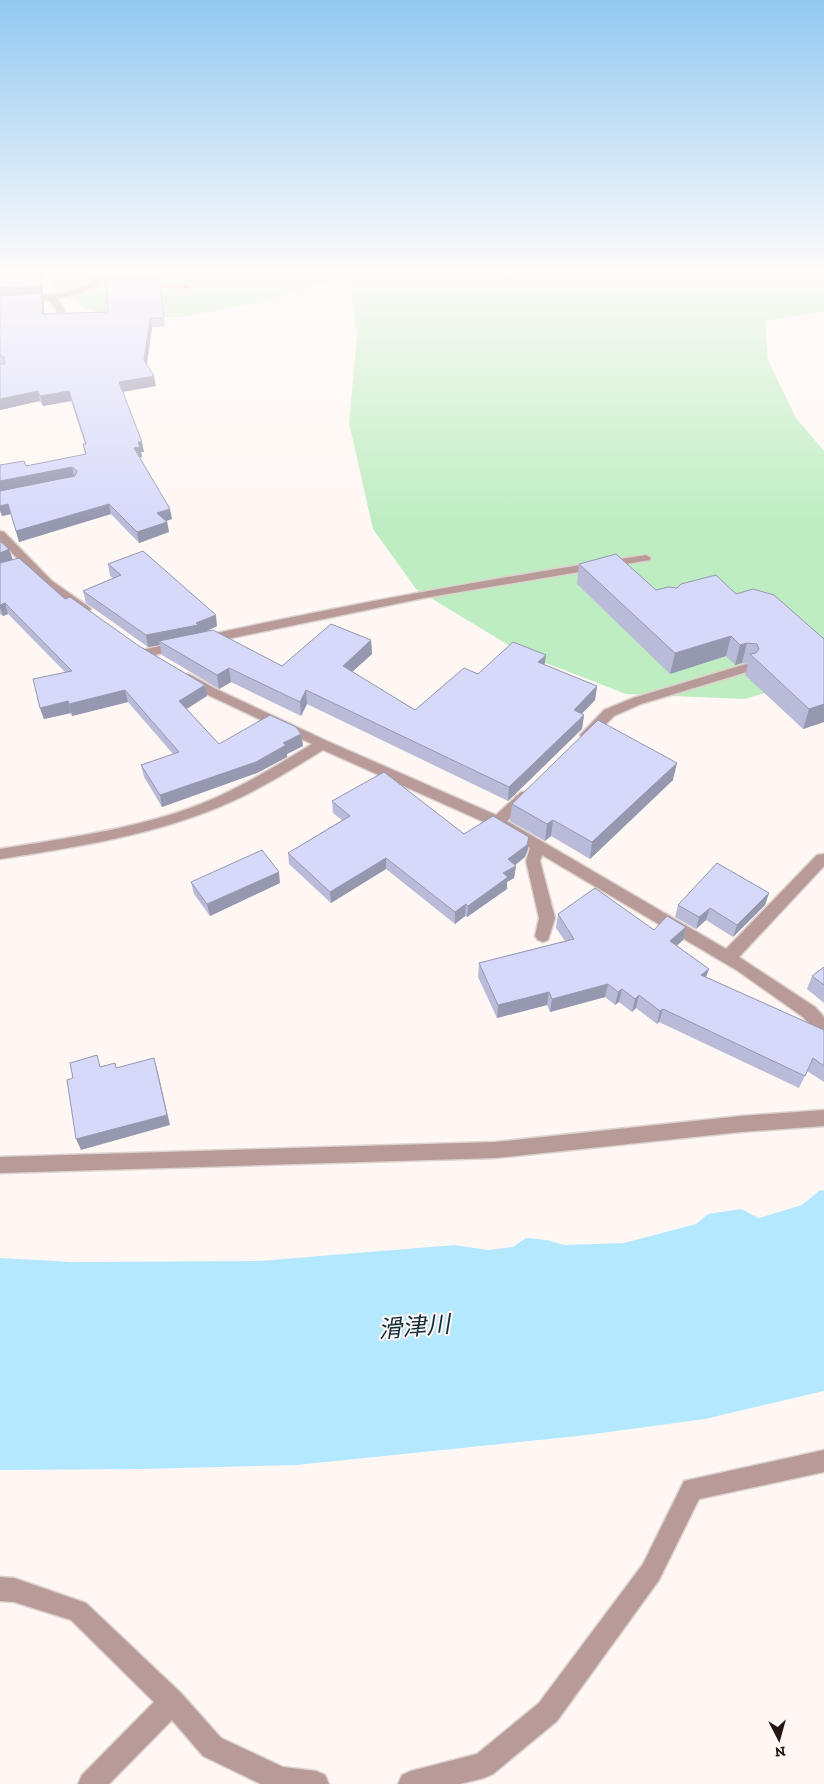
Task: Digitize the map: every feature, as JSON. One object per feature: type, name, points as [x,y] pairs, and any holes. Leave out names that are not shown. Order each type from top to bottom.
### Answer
[{"type":"street","points":[[0,534],[22,563],[97,618]]},
{"type":"street","points":[[604,551],[621,572]]},
{"type":"street","points":[[162,662],[142,650],[538,574],[646,558]]},
{"type":"street","points":[[575,747],[609,713],[638,701],[746,668]]},
{"type":"street","points":[[179,672],[212,692],[322,744],[498,822],[728,958],[809,1012],[824,1028]]},
{"type":"street","points":[[0,854],[91,840],[187,814],[269,778],[322,744]]},
{"type":"street","points":[[498,822],[533,788]]},
{"type":"street","points":[[538,846],[533,861],[547,918],[543,936]]},
{"type":"street","points":[[728,958],[822,859]]},
{"type":"street","points":[[0,1165],[495,1150],[741,1124],[824,1118]]},
{"type":"street","points":[[412,1784],[484,1765],[548,1712],[651,1572],[692,1489],[742,1480],[824,1461]]},
{"type":"street","points":[[0,1589],[14,1590],[78,1611],[172,1702],[212,1747],[281,1780],[316,1784]]},
{"type":"street","points":[[91,1784],[172,1702]]},
{"type":"green space","points":[[355,356],[768,356],[796,418],[824,451],[824,675],[745,699],[626,694],[525,655],[416,589],[373,529],[349,423]]},
{"type":"water","name":"滑津川","points":[[824,1190],[824,1391],[705,1419],[587,1435],[297,1465],[0,1470],[0,1258],[72,1262],[259,1261],[454,1245],[488,1250],[513,1247],[526,1238],[547,1240],[564,1245],[624,1243],[696,1224],[708,1214],[741,1209],[759,1218],[802,1205],[819,1191]]},
{"type":"building","points":[[3,356],[145,356],[144,360],[154,376],[119,382],[142,442],[138,442],[140,447],[134,448],[170,509],[157,513],[167,522],[137,532],[109,504],[16,531],[8,504],[0,506],[0,491],[75,476],[77,471],[72,467],[0,481],[0,465],[24,461],[26,466],[86,454],[83,444],[86,444],[69,391],[40,396],[38,391],[0,399],[0,364],[5,364]]},
{"type":"building","points":[[0,541],[9,549],[0,553]]},
{"type":"building","points":[[143,551],[216,615],[196,623],[198,625],[146,635],[83,591],[121,575],[108,564]]},
{"type":"building","points":[[616,554],[656,590],[668,587],[677,588],[681,584],[716,575],[736,594],[753,589],[774,595],[824,639],[824,704],[809,709],[750,654],[756,653],[759,649],[757,644],[747,643],[740,645],[731,636],[675,653],[579,564]]},
{"type":"building","points":[[19,558],[65,599],[70,597],[139,646],[205,685],[179,701],[219,744],[270,715],[296,727],[301,734],[283,743],[286,745],[256,762],[160,795],[141,765],[179,752],[125,690],[69,704],[68,701],[40,708],[33,679],[72,671],[5,603],[0,605],[0,563]]},
{"type":"building","points":[[331,624],[371,640],[343,666],[415,710],[464,668],[478,674],[513,642],[546,655],[538,662],[597,686],[574,710],[584,715],[509,787],[306,690],[300,702],[229,668],[217,675],[159,641],[213,630],[282,666]]},
{"type":"building","points":[[598,720],[677,763],[592,842],[553,820],[547,824],[512,804]]},
{"type":"building","points":[[384,772],[464,834],[493,816],[529,837],[527,845],[508,859],[516,866],[503,873],[508,877],[468,906],[466,904],[455,912],[386,858],[330,892],[288,853],[350,816],[332,801]]},
{"type":"building","points":[[262,850],[279,872],[207,904],[191,882]]},
{"type":"building","points":[[717,863],[769,893],[737,925],[710,908],[699,917],[678,905]]},
{"type":"building","points":[[595,888],[654,930],[667,916],[686,927],[670,941],[709,969],[701,975],[824,1030],[824,1066],[813,1058],[805,1076],[663,1009],[660,1011],[639,995],[635,999],[622,989],[618,992],[608,984],[552,999],[549,992],[498,1005],[479,963],[574,939],[558,914]]},
{"type":"building","points":[[824,967],[824,985],[812,976]]},
{"type":"building","points":[[97,1055],[100,1067],[115,1063],[116,1068],[154,1058],[167,1115],[76,1139],[67,1080],[73,1078],[70,1063]]}]
